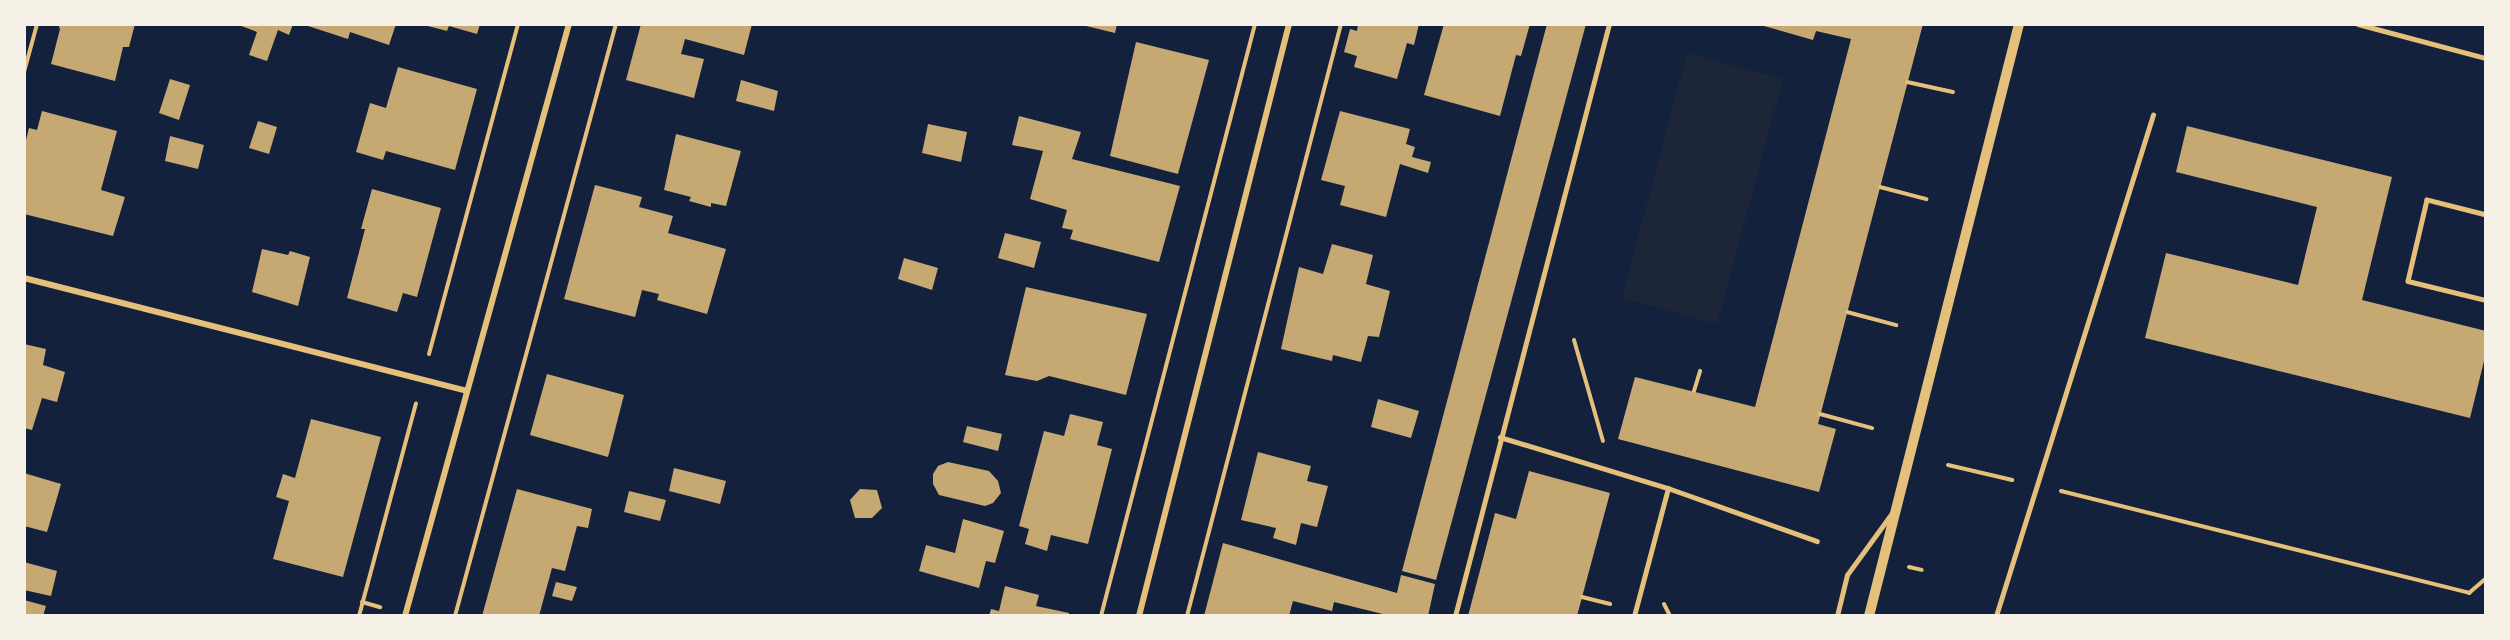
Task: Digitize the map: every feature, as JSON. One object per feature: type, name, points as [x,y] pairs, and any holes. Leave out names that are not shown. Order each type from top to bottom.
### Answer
[{"type":"street","points":[[405,616],[568,24]]},
{"type":"street","points":[[1139,616],[1289,24]]},
{"type":"street","points":[[1869,616],[2019,24]]},
{"type":"street","points":[[24,278],[466,392]]},
{"type":"lane","points":[[1455,616],[1609,24]]},
{"type":"lane","points":[[2358,24],[2486,57]]},
{"type":"lane","points":[[1996,616],[2153,115]]},
{"type":"lane","points":[[2486,215],[2427,200],[2408,281],[2486,300]]},
{"type":"lane","points":[[1500,437],[1668,488],[1816,541]]},
{"type":"lane","points":[[1634,616],[1668,488]]},
{"type":"lane","points":[[1837,616],[1847,574],[1899,503]]},
{"type":"path","points":[[24,72],[37,24]]},
{"type":"path","points":[[359,616],[518,24]]},
{"type":"path","points":[[455,616],[616,24]]},
{"type":"path","points":[[1101,616],[1255,24]]},
{"type":"path","points":[[1187,616],[1341,24]]},
{"type":"path","points":[[1907,82],[1953,92]]},
{"type":"path","points":[[1880,187],[1926,199]]},
{"type":"path","points":[[1847,312],[1896,325]]},
{"type":"path","points":[[1574,340],[1612,470]]},
{"type":"path","points":[[1694,391],[1700,371]]},
{"type":"path","points":[[1820,414],[1872,428]]},
{"type":"path","points":[[1948,465],[2469,592],[2486,578]]},
{"type":"path","points":[[362,602],[381,608],[378,616]]},
{"type":"shaded area","points":[[1687,53],[1783,79],[1717,324],[1622,298]]},
{"type":"building","points":[[58,24],[135,24],[129,47],[123,47],[115,81],[51,64],[60,29]]},
{"type":"building","points":[[236,24],[293,24],[289,35],[278,30],[267,61],[249,55],[257,32]]},
{"type":"building","points":[[302,24],[396,24],[389,45],[350,32],[348,39]]},
{"type":"building","points":[[480,24],[477,34],[449,26],[447,31],[424,25]]},
{"type":"building","points":[[641,24],[752,24],[744,55],[685,39],[681,54],[704,59],[694,98],[626,80]]},
{"type":"building","points":[[1078,24],[1117,24],[1115,33]]},
{"type":"building","points":[[1358,24],[1419,24],[1414,45],[1407,43],[1397,79],[1354,67],[1357,56],[1344,52],[1350,29],[1357,31]]},
{"type":"building","points":[[1444,24],[1530,24],[1521,56],[1516,55],[1500,116],[1424,95]]},
{"type":"building","points":[[1547,24],[1586,24],[1436,580],[1402,571]]},
{"type":"building","points":[[1757,24],[1923,24],[1818,424],[1836,429],[1819,492],[1618,439],[1635,377],[1755,407],[1851,39],[1816,31],[1813,40]]},
{"type":"building","points":[[1136,42],[1209,60],[1178,174],[1110,156]]},
{"type":"building","points":[[398,67],[477,89],[455,170],[386,151],[383,160],[356,152],[370,103],[386,108]]},
{"type":"building","points":[[170,79],[190,85],[179,120],[159,113]]},
{"type":"building","points":[[741,80],[778,91],[774,111],[736,101]]},
{"type":"building","points":[[42,111],[117,131],[101,190],[125,197],[113,236],[24,214],[24,148],[29,128],[37,130]]},
{"type":"building","points":[[1340,111],[1410,129],[1406,144],[1415,147],[1412,157],[1431,162],[1428,173],[1400,164],[1386,217],[1340,205],[1345,186],[1321,180]]},
{"type":"building","points":[[1019,116],[1081,132],[1072,159],[1180,186],[1159,262],[1070,239],[1073,230],[1062,228],[1067,210],[1030,199],[1043,151],[1012,145]]},
{"type":"building","points":[[258,121],[277,127],[269,154],[249,148]]},
{"type":"building","points":[[928,124],[967,132],[961,162],[922,153]]},
{"type":"building","points":[[2187,126],[2392,177],[2362,300],[2486,331],[2486,353],[2470,418],[2145,338],[2166,253],[2298,285],[2317,207],[2176,172]]},
{"type":"building","points":[[676,134],[741,151],[726,206],[711,203],[711,207],[689,201],[691,197],[664,190]]},
{"type":"building","points":[[170,136],[204,145],[198,169],[165,161]]},
{"type":"building","points":[[595,185],[642,197],[639,207],[673,216],[668,233],[726,249],[707,314],[657,300],[659,294],[642,290],[635,317],[564,299]]},
{"type":"building","points":[[372,189],[441,208],[417,297],[403,293],[397,312],[347,298],[365,229],[361,229]]},
{"type":"building","points":[[1005,233],[1041,242],[1034,268],[998,258]]},
{"type":"building","points":[[1332,244],[1373,255],[1366,284],[1390,291],[1379,337],[1368,336],[1361,362],[1333,355],[1332,361],[1281,349],[1299,267],[1323,274]]},
{"type":"building","points":[[262,249],[288,255],[290,251],[310,257],[298,306],[252,292]]},
{"type":"building","points":[[904,258],[938,268],[932,290],[898,279]]},
{"type":"building","points":[[1026,287],[1147,314],[1126,395],[1049,376],[1037,381],[1005,375]]},
{"type":"building","points":[[24,344],[46,349],[43,365],[65,372],[57,402],[42,398],[32,430],[24,428]]},
{"type":"building","points":[[547,374],[624,395],[608,457],[530,435]]},
{"type":"building","points":[[1378,399],[1419,411],[1411,438],[1371,427]]},
{"type":"building","points":[[1070,414],[1103,422],[1097,445],[1112,449],[1088,544],[1051,535],[1047,551],[1025,544],[1029,529],[1019,526],[1044,431],[1064,436]]},
{"type":"building","points":[[311,419],[381,437],[343,577],[273,559],[289,501],[276,497],[283,474],[295,478]]},
{"type":"building","points":[[967,426],[1002,434],[998,451],[963,442]]},
{"type":"building","points":[[1258,452],[1311,466],[1307,481],[1328,486],[1317,527],[1301,523],[1296,545],[1273,538],[1276,528],[1241,520]]},
{"type":"building","points":[[948,462],[989,471],[998,481],[1001,493],[993,503],[985,506],[939,495],[933,484],[933,474],[938,466]]},
{"type":"building","points":[[674,468],[726,481],[720,504],[669,491]]},
{"type":"building","points":[[1529,471],[1610,493],[1577,616],[1468,616],[1495,513],[1516,519]]},
{"type":"building","points":[[24,473],[61,484],[47,532],[24,526]]},
{"type":"building","points":[[517,489],[592,509],[588,528],[577,526],[565,571],[552,568],[539,616],[482,616]]},
{"type":"building","points":[[860,489],[877,490],[882,508],[872,518],[855,518],[850,500]]},
{"type":"building","points":[[629,491],[666,500],[660,521],[624,512]]},
{"type":"building","points":[[963,519],[1004,531],[995,563],[986,561],[979,588],[919,571],[926,545],[955,553]]},
{"type":"building","points":[[1223,543],[1397,593],[1401,575],[1435,584],[1428,616],[1391,616],[1334,602],[1332,611],[1293,601],[1289,616],[1204,616]]},
{"type":"building","points":[[24,562],[57,571],[51,596],[24,590]]},
{"type":"building","points":[[556,582],[577,587],[572,601],[552,596]]},
{"type":"building","points":[[1005,586],[1039,595],[1036,606],[1069,613],[1069,616],[989,616],[991,609],[999,611]]},
{"type":"building","points":[[24,600],[46,606],[43,616],[24,616]]}]
